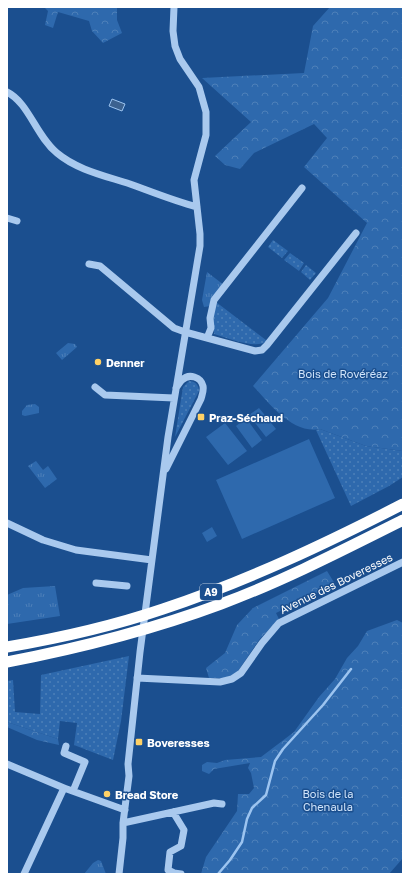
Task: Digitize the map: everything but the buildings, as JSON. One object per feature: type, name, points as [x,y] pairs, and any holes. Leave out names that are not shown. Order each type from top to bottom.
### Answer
[{"type":"highway","name":"A9","points":[[7,647],[98,628],[162,609],[213,591],[289,560],[403,504]]},
{"type":"highway","name":"A9","points":[[7,662],[101,642],[153,627],[209,608],[294,573],[403,520]]},
{"type":"street","points":[[119,874],[129,776],[128,764],[140,652],[175,390],[200,246],[194,180],[206,135],[206,112],[199,87],[180,58],[175,46],[173,31],[174,7]]},
{"type":"street","points":[[7,92],[20,102],[46,143],[68,161],[88,170],[197,208]]},
{"type":"street","points":[[207,338],[211,328],[210,318],[214,300],[302,188]]},
{"type":"street","points":[[7,218],[17,221]]},
{"type":"street","points":[[89,264],[100,266],[174,328],[255,350],[262,350],[356,233]]},
{"type":"street","points":[[163,474],[201,399],[203,392],[201,382],[192,376],[183,379],[175,390]]},
{"type":"street","points":[[95,387],[105,394],[174,398]]},
{"type":"street","points":[[7,523],[44,540],[76,550],[152,560]]},
{"type":"street","name":"Avenue des Boveresses","points":[[137,678],[220,682],[232,679],[241,673],[262,643],[279,623],[403,562]]},
{"type":"street","points":[[96,583],[127,586]]},
{"type":"street","points":[[66,746],[64,753],[85,762],[73,791]]},
{"type":"street","points":[[7,764],[64,788],[125,810]]},
{"type":"street","points":[[24,874],[64,788]]},
{"type":"street","points":[[123,823],[214,803],[222,804]]},
{"type":"street","points":[[173,812],[184,830],[181,846],[170,852],[168,870],[181,874]]},
{"type":"green space","points":[[44,7],[117,7],[117,20],[122,33],[103,43],[92,31],[89,21],[58,12],[53,28],[45,25],[48,11]]},
{"type":"green space","name":"Bois de Rovéréaz","points":[[330,7],[403,7],[403,451],[366,446],[320,429],[310,430],[300,427],[291,423],[282,416],[253,386],[328,298],[367,223],[304,167],[327,138],[314,124],[254,153],[240,169],[225,165],[215,156],[251,122],[202,78],[304,73],[313,26]]},
{"type":"green space","points":[[273,240],[288,251],[282,258],[268,247]]},
{"type":"green space","points":[[290,253],[304,263],[299,271],[284,260]]},
{"type":"green space","points":[[306,265],[316,273],[310,280],[301,272]]},
{"type":"green space","points":[[207,272],[224,285],[211,306],[204,307],[202,300]]},
{"type":"green space","points":[[216,302],[267,341],[249,344],[214,334],[212,317]]},
{"type":"green space","points":[[68,343],[75,344],[77,347],[62,360],[56,353]]},
{"type":"green space","points":[[189,381],[196,384],[199,391],[175,437],[183,387]]},
{"type":"green space","points":[[35,404],[39,407],[39,413],[25,416],[22,415],[22,411],[27,405]]},
{"type":"green space","points":[[259,408],[276,429],[266,437],[249,415]]},
{"type":"green space","points":[[246,418],[262,440],[252,448],[236,426]]},
{"type":"green space","points":[[225,423],[247,451],[228,465],[206,437]]},
{"type":"green space","points":[[320,429],[366,446],[403,451],[403,477],[351,506],[316,430]]},
{"type":"green space","points":[[309,439],[335,498],[242,539],[216,480]]},
{"type":"green space","points":[[36,461],[43,470],[48,466],[57,479],[45,488],[28,466]]},
{"type":"green space","points":[[212,527],[217,536],[207,542],[202,533]]},
{"type":"green space","points":[[327,571],[335,584],[276,613],[279,619],[259,640],[238,671],[231,676],[224,678],[209,678],[206,668],[225,653],[237,625],[253,608]]},
{"type":"green space","points":[[55,586],[60,616],[7,624],[7,595],[23,588]]},
{"type":"green space","name":"Bois de la Chenaula","points":[[397,620],[403,623],[403,858],[389,874],[201,874],[206,857],[237,811],[238,794],[249,794],[254,788],[251,773],[248,768],[250,763],[214,769],[209,774],[202,771],[202,765],[207,762],[217,763],[225,760],[261,757],[294,732],[319,697],[335,679],[347,658],[358,646],[367,631]]},
{"type":"green space","points":[[129,656],[121,721],[113,760],[74,745],[77,723],[60,721],[58,739],[7,722],[7,681],[13,680],[15,712],[40,714],[41,675]]},
{"type":"green space","points":[[7,722],[58,739],[59,745],[37,740],[7,727]]},
{"type":"green space","points":[[98,860],[101,861],[106,874],[84,874],[93,863]]},
{"type":"shaded area","points":[[112,99],[125,104],[122,111],[109,106]]},
{"type":"waterway","points":[[218,874],[242,842],[247,819],[252,808],[266,795],[275,761],[283,749],[323,705],[351,669]]},
{"type":"place","name":"Denner","points":[[98,362]]},
{"type":"place","name":"Praz-Séchaud","points":[[201,417]]},
{"type":"place","name":"Boveresses","points":[[139,742]]},
{"type":"place","name":"Bread Store","points":[[107,794]]}]
